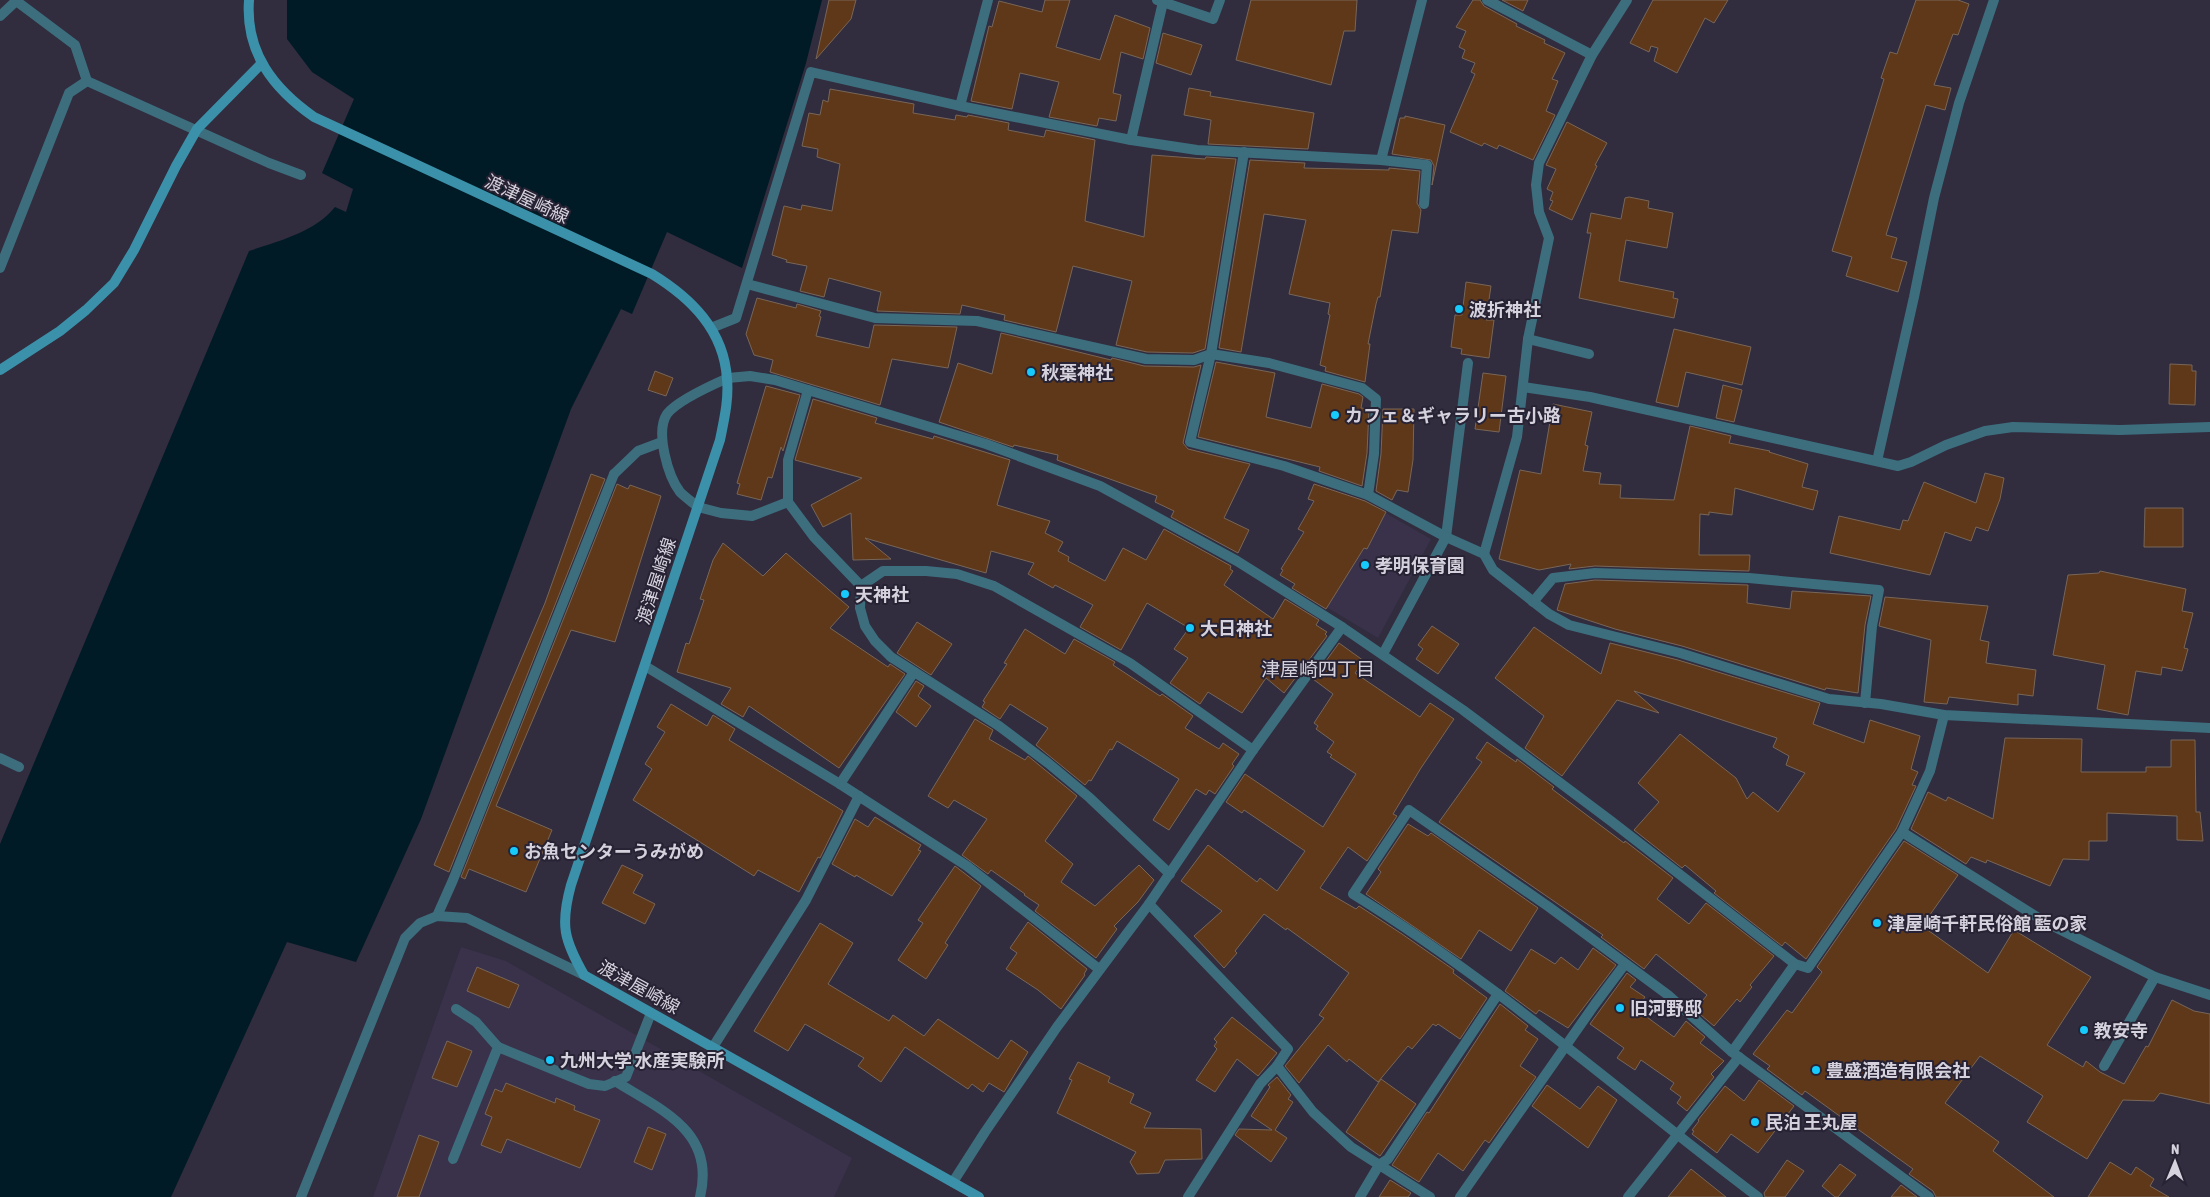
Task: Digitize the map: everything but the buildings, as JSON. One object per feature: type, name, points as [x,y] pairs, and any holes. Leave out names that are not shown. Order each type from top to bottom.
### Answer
[{"type":"main road","name":"渡津屋崎線","points":[[249,0],[252,35],[261,64],[275,84],[293,102],[314,117],[652,274],[677,289],[697,309],[711,328],[721,351],[728,378],[726,410],[720,440],[564,910],[565,932],[572,954],[584,976],[979,1197]]},
{"type":"main road","points":[[0,370],[60,331],[86,310],[114,283],[134,250],[176,166],[197,129],[261,64]]},
{"type":"street","points":[[0,16],[16,0],[75,45],[87,81],[269,163],[301,175]]},
{"type":"street","points":[[960,106],[988,0]]},
{"type":"street","points":[[1130,140],[1160,1],[1213,19],[1220,0]]},
{"type":"street","points":[[1381,160],[1422,0]]},
{"type":"street","points":[[1487,0],[1592,55]]},
{"type":"street","points":[[1484,554],[1516,437],[1528,339],[1549,238],[1539,212],[1536,185],[1539,163],[1592,55],[1627,0]]},
{"type":"street","points":[[1877,461],[1934,198],[1959,103],[1994,0]]},
{"type":"street","points":[[711,328],[736,318],[812,72],[960,106],[1130,140],[1197,150],[1381,160],[1427,165],[1424,204]]},
{"type":"street","points":[[0,268],[68,94],[87,81]]},
{"type":"street","points":[[1244,152],[1211,354],[1190,442],[1284,466],[1368,495],[1446,537],[1484,554],[1493,570],[1549,614],[1570,625],[1680,653],[1829,699],[1944,715],[2210,728]]},
{"type":"street","points":[[747,284],[875,318],[977,321],[1146,359],[1194,360],[1211,354],[1270,363],[1362,388],[1376,400],[1374,454],[1368,495]]},
{"type":"street","points":[[1528,339],[1588,354]]},
{"type":"street","points":[[1383,654],[1446,537],[1468,364]]},
{"type":"street","points":[[788,502],[752,516],[721,513],[698,507],[680,492],[667,464],[662,442],[662,426],[668,413],[703,390],[728,378],[750,376],[808,390],[986,444],[1100,486],[1237,561],[1383,654],[1494,733],[1795,964],[1808,968],[1902,832],[1930,771],[1944,715]]},
{"type":"street","points":[[1523,387],[1590,397],[1898,466],[1911,462],[1946,445],[1985,432],[2013,426],[2120,430],[2210,427]]},
{"type":"street","points":[[808,390],[788,460],[788,502],[814,536],[862,586],[860,608],[865,626],[874,641],[891,658],[1000,726],[1048,763],[1090,798],[1170,874]]},
{"type":"street","points":[[437,916],[614,474],[638,451],[662,442]]},
{"type":"street","points":[[862,586],[883,571],[926,571],[957,574],[994,586],[1130,663],[1253,750]]},
{"type":"street","points":[[1533,602],[1552,578],[1595,573],[1749,578],[1879,590],[1872,626],[1865,703]]},
{"type":"street","points":[[953,1182],[990,1124],[1099,969],[1149,904],[1253,750],[1342,627]]},
{"type":"street","points":[[645,666],[840,784],[967,866],[1099,969]]},
{"type":"street","points":[[840,784],[914,672]]},
{"type":"street","points":[[0,758],[19,767]]},
{"type":"street","points":[[713,1047],[806,900],[859,796]]},
{"type":"street","points":[[1758,1197],[1677,1136],[1498,994],[1354,894],[1409,810],[1549,907],[1668,995],[1736,1054],[1929,1197]]},
{"type":"street","points":[[1902,832],[2045,922],[2155,977],[2210,996]]},
{"type":"street","points":[[1149,904],[1288,1049],[1277,1066],[1260,1084],[1188,1197]]},
{"type":"street","points":[[301,1197],[406,938],[420,923],[437,916],[467,918],[584,976]]},
{"type":"street","points":[[1460,1197],[1625,964]]},
{"type":"street","points":[[1628,1197],[1677,1136],[1736,1054],[1795,964]]},
{"type":"street","points":[[2104,1066],[2155,977]]},
{"type":"street","points":[[1360,1197],[1380,1166],[1388,1159],[1498,994]]},
{"type":"street","points":[[456,1009],[476,1022],[498,1047],[589,1084],[605,1086],[626,1077],[651,1013]]},
{"type":"street","points":[[453,1159],[498,1047]]},
{"type":"street","points":[[1277,1066],[1313,1112],[1351,1147],[1430,1197]]},
{"type":"street","points":[[615,1081],[674,1118],[688,1130],[697,1145],[704,1176],[700,1197]]},
{"type":"shaded area","name":"孝明保育園","points":[[1375,507],[1431,539],[1378,638],[1298,590]]},
{"type":"shaded area","name":"九州大学 水産実験所","points":[[461,947],[506,961],[852,1158],[834,1197],[373,1197]]},
{"type":"water","points":[[287,0],[822,0],[806,63],[742,268],[667,232],[632,314],[621,309],[571,409],[421,819],[356,962],[287,942],[171,1197],[0,1197],[0,844],[249,251],[296,235],[327,216],[335,207],[346,212],[353,189],[322,173],[354,99],[312,72],[287,39]]},
{"type":"place","name":"波折神社","points":[[1459,309]]},
{"type":"place","name":"秋葉神社","points":[[1031,372]]},
{"type":"place","name":"カフェ＆ギャラリー古小路","points":[[1335,415]]},
{"type":"place","name":"孝明保育園","points":[[1365,565]]},
{"type":"place","name":"天神社","points":[[845,594]]},
{"type":"place","name":"大日神社","points":[[1190,628]]},
{"type":"place","name":"お魚センターうみがめ","points":[[514,851]]},
{"type":"place","name":"津屋崎千軒民俗館 藍の家","points":[[1877,923]]},
{"type":"place","name":"旧河野邸","points":[[1620,1008]]},
{"type":"place","name":"教安寺","points":[[2084,1030]]},
{"type":"place","name":"九州大学 水産実験所","points":[[550,1060]]},
{"type":"place","name":"豊盛酒造有限会社","points":[[1816,1070]]},
{"type":"place","name":"民泊 王丸屋","points":[[1755,1122]]},
{"type":"district","name":"津屋崎四丁目","points":[[1318,669]]}]
